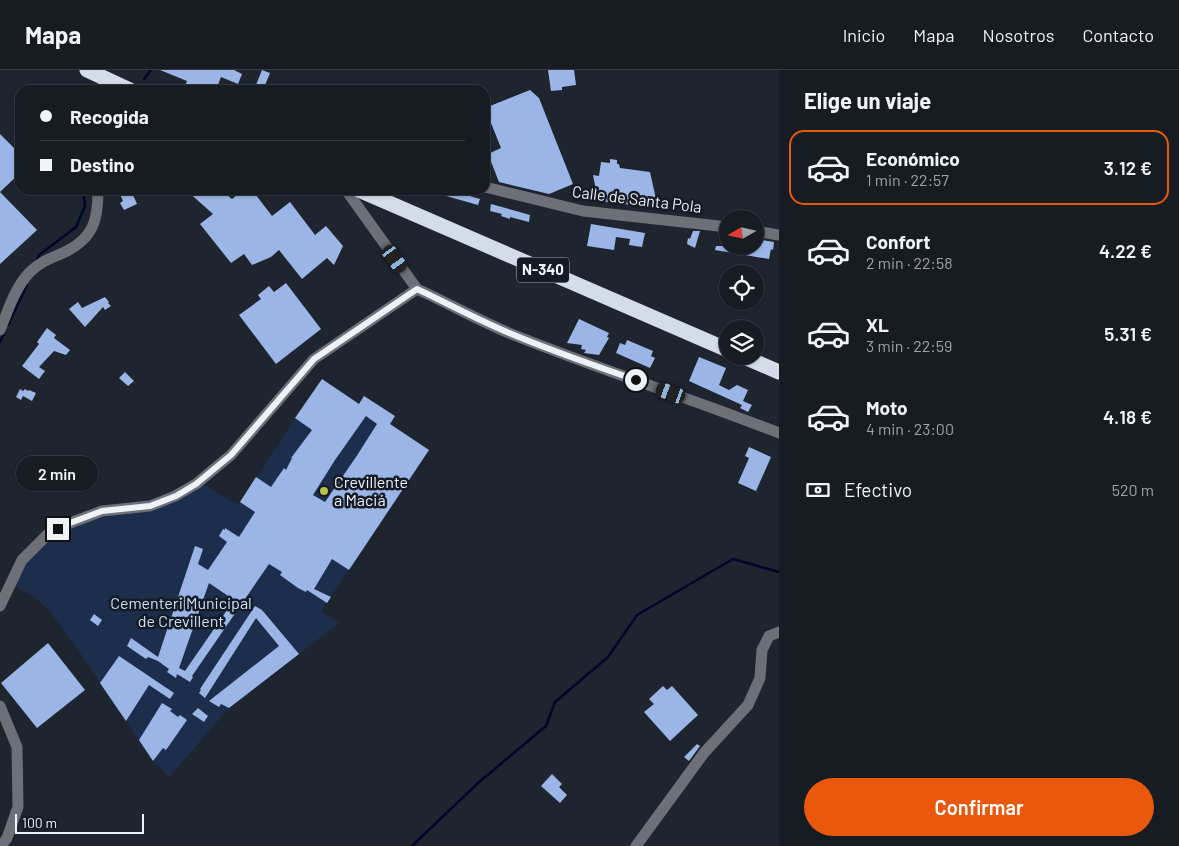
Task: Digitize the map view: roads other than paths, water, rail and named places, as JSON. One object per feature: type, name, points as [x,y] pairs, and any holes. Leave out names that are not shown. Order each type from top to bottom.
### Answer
[{"type":"highway","points":[[87,70],[119,85]]},
{"type":"highway","name":"N-340","points":[[371,195],[719,346]]},
{"type":"highway","points":[[763,365],[779,372]]},
{"type":"street","name":"Calle de Santa Pola","points":[[490,188],[583,211],[719,226]]},
{"type":"street","points":[[0,330],[18,289],[28,273],[40,263],[67,251],[82,241],[93,228],[98,195]]},
{"type":"street","points":[[350,195],[417,289],[448,303],[472,317],[508,332],[779,433]]},
{"type":"street","points":[[764,232],[779,235]]},
{"type":"street","points":[[1,601],[22,560],[47,536],[70,523],[102,511],[150,506],[176,496],[196,484],[231,455],[314,359],[417,289]]},
{"type":"street","points":[[636,846],[704,754],[748,705],[760,678],[762,650],[769,636],[779,632]]},
{"type":"street","points":[[0,706],[17,747],[18,807],[6,838],[0,846]]},
{"type":"waterway","points":[[144,79],[151,70]]},
{"type":"waterway","points":[[37,261],[39,255],[76,227],[85,206],[84,195]]},
{"type":"waterway","points":[[8,325],[27,285]]},
{"type":"waterway","points":[[0,342],[5,332]]},
{"type":"waterway","points":[[412,846],[478,783],[546,726],[555,702],[608,657],[637,615],[733,559],[779,572]]},
{"type":"place","name":"Crevillente a Maciá","points":[[324,491]]},
{"type":"park label","name":"Cementeri Municipal de Crevillent","points":[[181,612]]}]
